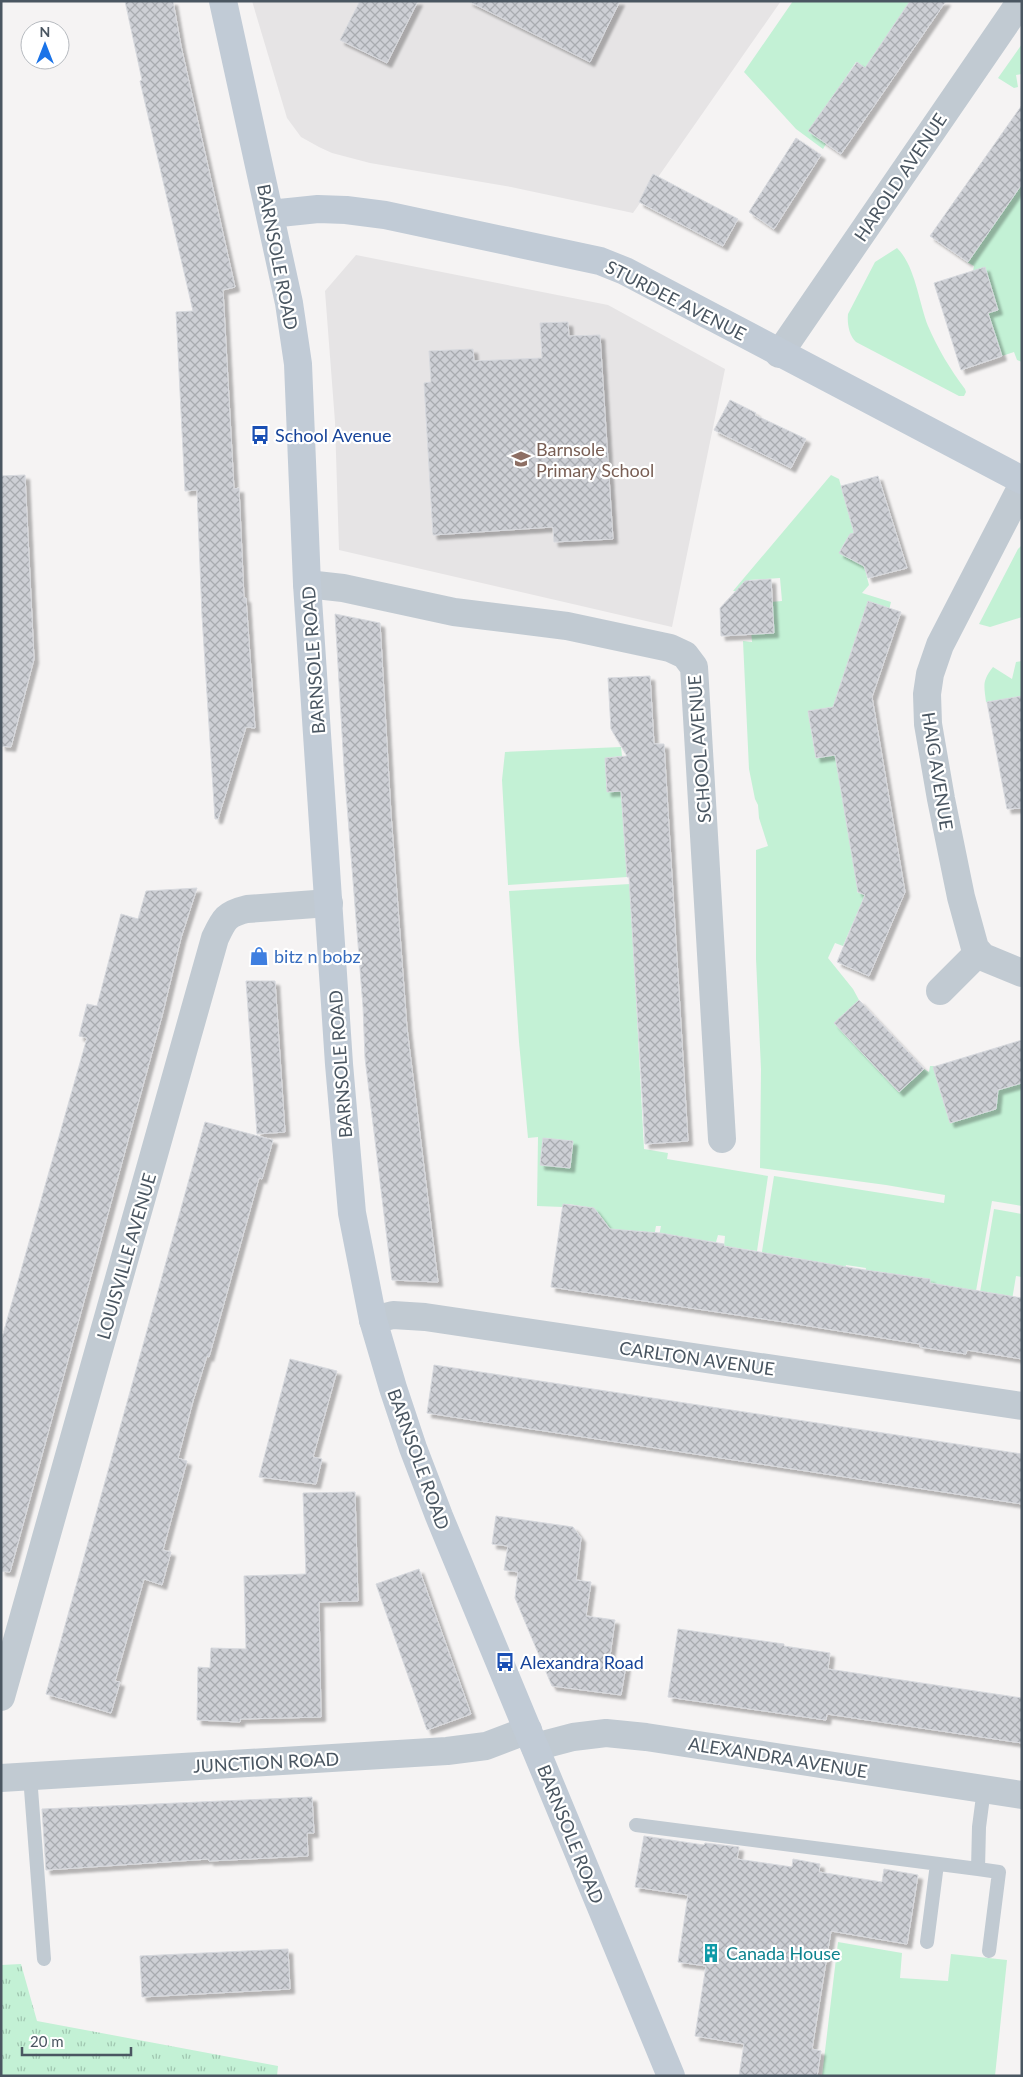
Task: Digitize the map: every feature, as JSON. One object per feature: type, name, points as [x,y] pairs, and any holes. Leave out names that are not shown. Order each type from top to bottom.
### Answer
[{"type":"street","name":"BARNSOLE ROAD","points":[[223,1],[289,303],[298,364],[307,584],[339,1064],[352,1213],[373,1320],[413,1448],[671,2076]]},
{"type":"street","name":"HAROLD AVENUE","points":[[779,354],[1022,1]]},
{"type":"street","name":"STURDEE AVENUE","points":[[270,214],[318,209],[375,214],[600,261],[625,271],[779,354],[1022,480]]},
{"type":"street","name":"HAIG AVENUE","points":[[978,953],[965,915],[941,799],[927,716],[927,694],[930,674],[940,645],[1022,486]]},
{"type":"street","name":"SCHOOL AVENUE","points":[[307,584],[343,588],[454,612],[567,626],[670,648],[685,654],[694,666],[722,1139]]},
{"type":"street","name":"LOUISVILLE AVENUE","points":[[1,1697],[216,938],[223,920],[234,912],[247,909],[329,903]]},
{"type":"street","points":[[940,991],[978,953],[993,963],[1022,973]]},
{"type":"street","name":"CARLTON AVENUE","points":[[373,1320],[393,1315],[425,1317],[1022,1406]]},
{"type":"street","name":"ALEXANDRA AVENUE","points":[[531,1739],[606,1733],[646,1737],[1022,1795]]},
{"type":"street","name":"JUNCTION ROAD","points":[[1,1778],[447,1751],[531,1739]]},
{"type":"lane","points":[[30,1776],[44,1959]]},
{"type":"lane","points":[[978,1870],[984,1789]]},
{"type":"lane","points":[[636,1825],[999,1872],[988,1951]]},
{"type":"lane","points":[[927,1942],[937,1864]]},
{"type":"shaded area","points":[[252,1],[781,1],[633,213],[511,187],[370,163],[332,153],[301,137],[287,118]]},
{"type":"shaded area","name":"Barnsole Primary School","points":[[356,255],[608,305],[725,369],[672,627],[339,550],[335,422],[325,291]]},
{"type":"green space","points":[[793,1],[910,1],[875,53],[875,75],[856,62],[834,95],[826,144],[823,149],[796,129],[744,72]]},
{"type":"green space","points":[[1022,44],[1022,74],[1016,75],[1018,87],[1014,88],[998,78]]},
{"type":"green space","points":[[1022,184],[1022,362],[1017,360],[1014,352],[1002,356],[988,313],[998,310],[989,281],[973,271],[974,266],[967,262]]},
{"type":"green space","points":[[897,248],[903,255],[912,274],[928,326],[945,359],[965,389],[964,396],[959,396],[856,342],[850,333],[848,314],[875,262]]},
{"type":"green space","points":[[831,475],[839,479],[855,536],[847,539],[842,547],[844,556],[862,558],[869,585],[862,593],[891,602],[888,614],[866,607],[839,689],[871,700],[808,712],[816,758],[835,755],[864,874],[857,892],[865,895],[843,946],[835,943],[828,958],[853,989],[859,1000],[834,1023],[899,1092],[924,1069],[929,1072],[930,1066],[938,1066],[938,1084],[950,1123],[996,1109],[998,1090],[1022,1083],[1022,1206],[992,1201],[976,1291],[930,1283],[930,1279],[917,1277],[863,1286],[866,1268],[846,1265],[843,1283],[799,1276],[802,1259],[786,1256],[783,1274],[759,1270],[774,1176],[944,1203],[945,1195],[760,1168],[761,1069],[756,959],[756,850],[768,846],[759,818],[758,805],[749,769],[743,641],[752,642],[749,604],[782,601],[780,578],[749,580],[750,591],[733,591]]},
{"type":"green space","points":[[1022,545],[1022,617],[990,627],[979,624],[1018,549]]},
{"type":"green space","points":[[1022,661],[1022,721],[1018,697],[986,702],[984,687],[985,680],[993,667],[1012,679],[1016,662]]},
{"type":"green space","points":[[621,747],[622,756],[605,758],[607,792],[621,791],[627,877],[508,885],[502,780],[505,752]]},
{"type":"green space","points":[[630,884],[644,1149],[668,1153],[667,1159],[768,1176],[757,1251],[724,1246],[725,1236],[718,1235],[716,1242],[659,1236],[661,1226],[656,1226],[651,1254],[623,1250],[594,1208],[568,1204],[563,1207],[537,1206],[538,1137],[528,1138],[519,1042],[509,891]]},
{"type":"green space","points":[[994,1209],[1022,1214],[1022,1277],[1016,1276],[1012,1300],[977,1310]]},
{"type":"green space","points":[[838,1942],[902,1953],[900,1978],[948,1981],[951,1954],[1007,1960],[995,2076],[822,2076]]},
{"type":"green space","points":[[21,1964],[37,2021],[278,2066],[277,2076],[1,2076],[1,1965]]},
{"type":"building","points":[[125,1],[173,1],[181,46],[235,287],[223,290],[234,489],[239,488],[244,598],[246,598],[255,728],[246,727],[218,819],[215,819],[202,616],[197,490],[185,491],[176,312],[193,311],[140,81],[142,80]]},
{"type":"building","points":[[360,1],[418,1],[387,63],[340,40]]},
{"type":"building","points":[[468,1],[620,1],[590,62]]},
{"type":"building","points":[[910,1],[946,1],[841,154],[808,131],[857,62],[865,68]]},
{"type":"building","points":[[1022,105],[1022,184],[968,262],[930,236]]},
{"type":"building","points":[[796,138],[821,155],[774,229],[749,212]]},
{"type":"building","points":[[653,174],[738,219],[723,246],[639,202]]},
{"type":"building","points":[[985,267],[998,310],[988,313],[1002,356],[961,370],[934,283]]},
{"type":"building","points":[[568,322],[569,336],[600,335],[613,539],[554,542],[553,527],[433,535],[424,383],[431,382],[429,351],[473,349],[474,361],[542,358],[540,323]]},
{"type":"building","points":[[730,400],[756,413],[755,415],[806,439],[791,468],[714,430]]},
{"type":"building","points":[[25,475],[34,659],[11,747],[1,746],[1,476]]},
{"type":"building","points":[[878,476],[907,568],[868,578],[864,566],[839,553],[850,534],[854,533],[841,486]]},
{"type":"building","points":[[771,579],[774,633],[721,636],[720,608],[745,581]]},
{"type":"building","points":[[868,601],[901,612],[872,697],[905,892],[869,976],[837,962],[865,895],[858,892],[835,755],[816,758],[808,711],[833,707]]},
{"type":"building","points":[[335,614],[380,623],[391,814],[407,1028],[438,1282],[392,1280],[365,1058]]},
{"type":"building","points":[[650,676],[654,744],[664,744],[688,1141],[645,1144],[629,877],[627,877],[621,791],[607,792],[605,758],[627,756],[611,729],[608,678]]},
{"type":"building","points":[[1022,696],[1022,808],[1007,809],[987,702]]},
{"type":"building","points":[[197,888],[181,938],[162,1016],[10,1572],[1,1571],[1,1341],[87,1038],[79,1036],[87,1004],[97,1006],[121,914],[138,919],[146,891]]},
{"type":"building","points":[[246,981],[275,981],[285,1132],[257,1134]]},
{"type":"building","points":[[859,1000],[924,1069],[899,1092],[834,1023]]},
{"type":"building","points":[[1022,1040],[1022,1083],[998,1090],[996,1109],[950,1123],[933,1067]]},
{"type":"building","points":[[205,1122],[273,1140],[262,1179],[259,1178],[209,1357],[207,1356],[193,1401],[178,1458],[187,1461],[163,1550],[171,1552],[162,1585],[144,1579],[115,1681],[120,1682],[111,1713],[46,1694]]},
{"type":"building","points":[[543,1138],[573,1141],[570,1168],[540,1165]]},
{"type":"building","points":[[563,1204],[594,1208],[610,1229],[660,1233],[724,1244],[724,1246],[930,1279],[930,1283],[1022,1298],[1022,1359],[967,1350],[966,1354],[920,1347],[920,1344],[551,1287]]},
{"type":"building","points":[[290,1359],[337,1371],[313,1457],[322,1459],[316,1484],[259,1477]]},
{"type":"building","points":[[434,1365],[1022,1454],[1022,1504],[427,1413]]},
{"type":"building","points":[[355,1492],[358,1601],[319,1602],[321,1717],[240,1719],[240,1722],[197,1720],[198,1667],[210,1668],[211,1648],[246,1649],[244,1576],[306,1574],[303,1493]]},
{"type":"building","points":[[496,1516],[573,1527],[581,1538],[576,1580],[591,1582],[586,1616],[615,1620],[609,1663],[626,1665],[621,1695],[552,1686],[515,1598],[518,1572],[504,1570],[508,1546],[492,1544]]},
{"type":"building","points":[[419,1569],[471,1714],[427,1730],[376,1584]]},
{"type":"building","points":[[678,1629],[784,1644],[784,1646],[830,1653],[828,1669],[1022,1698],[1022,1743],[827,1714],[826,1720],[668,1697]]},
{"type":"building","points":[[312,1797],[314,1833],[307,1833],[308,1856],[209,1861],[209,1859],[46,1870],[42,1809]]},
{"type":"building","name":"Canada House","points":[[644,1836],[704,1845],[705,1843],[739,1847],[737,1859],[792,1867],[793,1859],[820,1864],[819,1872],[882,1882],[884,1869],[918,1875],[907,1944],[831,1931],[812,2049],[821,2051],[817,2076],[739,2076],[744,2044],[695,2036],[706,1966],[678,1962],[688,1895],[635,1887]]},
{"type":"building","points":[[288,1949],[290,1989],[142,1997],[140,1956]]},
{"type":"place","name":"School Avenue","points":[[260,435]]},
{"type":"place","name":"Barnsole Primary School","points":[[521,459]]},
{"type":"place","name":"bitz n bobz","points":[[259,956]]},
{"type":"place","name":"Alexandra Road","points":[[505,1662]]},
{"type":"place","name":"Canada House","points":[[711,1953]]}]
